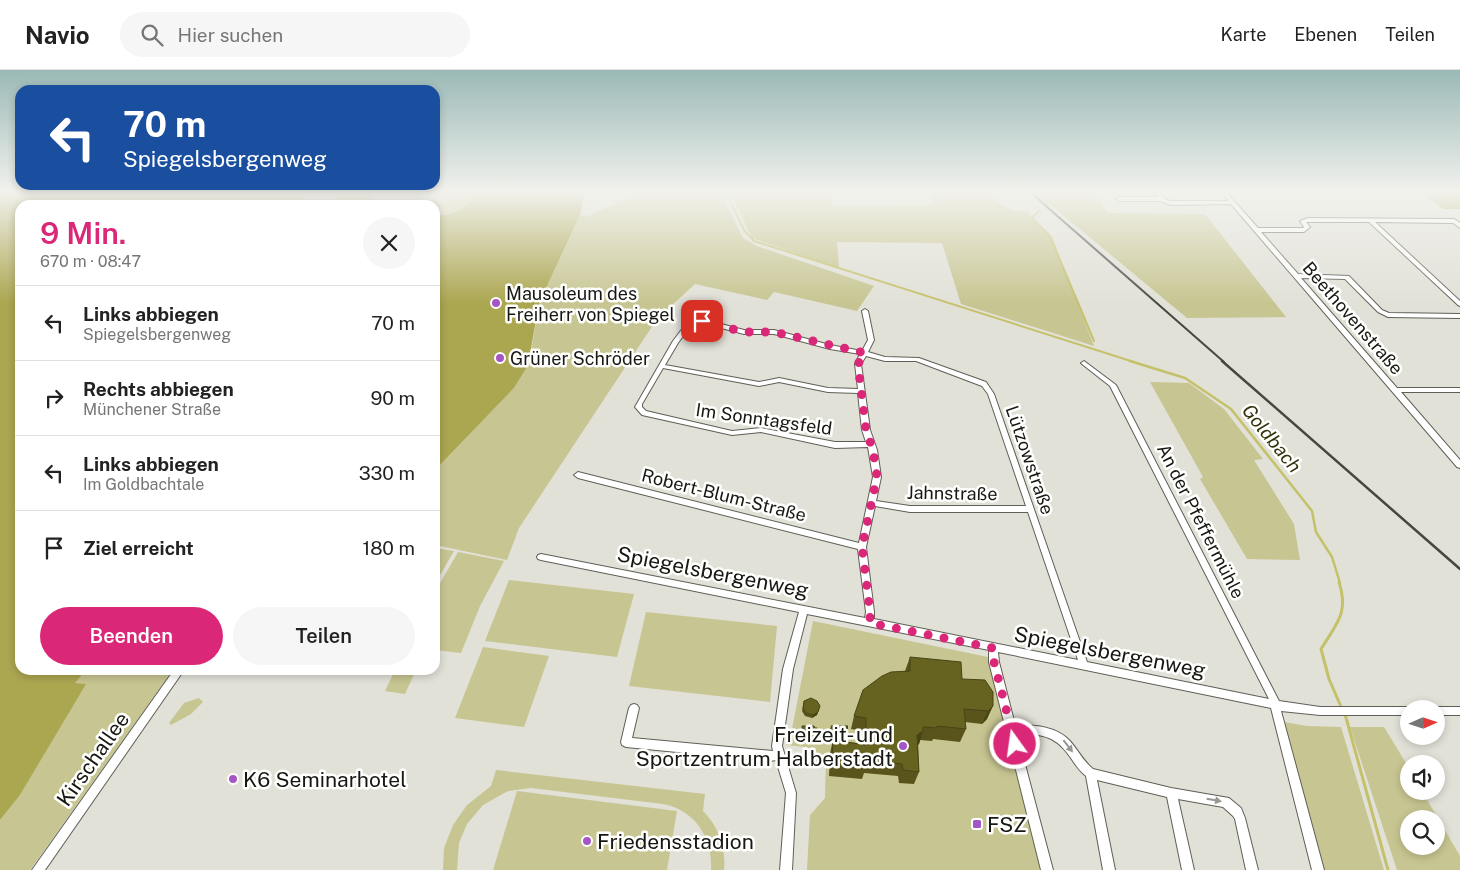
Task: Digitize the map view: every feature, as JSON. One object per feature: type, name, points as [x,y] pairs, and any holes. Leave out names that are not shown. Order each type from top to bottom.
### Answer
[{"type":"street","points":[[1256,230],[1305,229]]},
{"type":"street","points":[[1380,229],[1460,304]]},
{"type":"street","name":"Beethovenstraße","points":[[1256,230],[1460,465]]},
{"type":"street","points":[[1297,276],[1347,277],[1380,311],[1388,315],[1460,316]]},
{"type":"street","points":[[866,311],[871,340],[858,364],[861,391],[877,477],[873,503],[862,547],[870,623]]},
{"type":"street","name":"Lützowstraße","points":[[661,366],[688,325],[702,321],[744,332],[774,332],[885,359],[917,359],[978,381],[989,388],[1084,665]]},
{"type":"street","name":"An der Pfeffermühle","points":[[1084,363],[1113,385],[1267,685],[1275,705],[1318,870]]},
{"type":"street","name":"Im Sonntagsfeld","points":[[861,391],[828,390],[779,380],[759,384],[661,366],[638,404],[640,411],[644,413],[732,433],[762,430],[835,445],[870,444]]},
{"type":"street","points":[[1395,390],[1460,390]]},
{"type":"street","points":[[1449,452],[1460,452]]},
{"type":"street","name":"Robert-Blum-Straße","points":[[578,475],[862,547]]},
{"type":"street","name":"Jahnstraße","points":[[873,503],[910,509],[1031,509]]},
{"type":"street","name":"Spiegelsbergenweg","points":[[541,557],[1275,705],[1309,710],[1400,711]]},
{"type":"street","points":[[786,870],[791,793],[779,755],[778,739],[788,669],[804,609]]},
{"type":"street","points":[[993,648],[994,662],[1047,870]]},
{"type":"street","name":"Kirschallee","points":[[38,870],[175,675]]},
{"type":"street","points":[[634,708],[626,742],[770,756],[779,755]]},
{"type":"street","points":[[1445,711],[1460,711]]},
{"type":"street","points":[[1012,730],[1043,731],[1059,736],[1091,775],[1171,793],[1225,802],[1231,806],[1240,818],[1252,870]]},
{"type":"street","points":[[1091,775],[1109,870]]},
{"type":"street","points":[[1171,793],[1188,870]]},
{"type":"shaded area","points":[[0,229],[15,229],[15,675],[82,675],[75,683],[86,684],[20,795],[0,820]]},
{"type":"shaded area","points":[[440,229],[573,229],[539,303],[528,365],[514,388],[440,465]]},
{"type":"shaded area","points":[[573,229],[739,229],[743,238],[757,246],[874,286],[857,311],[774,292],[767,300],[695,284],[657,319],[519,528],[507,560],[440,546],[440,465],[514,388],[530,359],[539,303]]},
{"type":"shaded area","points":[[748,229],[1044,229],[1052,237],[1094,346],[961,304],[942,243],[837,242],[839,268],[752,238]]},
{"type":"shaded area","points":[[1080,229],[1217,229],[1286,317],[1187,318]]},
{"type":"shaded area","points":[[1150,382],[1189,383],[1224,409],[1263,459],[1254,460],[1294,524],[1300,560],[1247,559],[1200,479],[1203,477]]},
{"type":"shaded area","points":[[440,549],[454,551],[440,575]]},
{"type":"shaded area","points":[[458,552],[504,561],[480,606],[461,653],[440,651],[440,583]]},
{"type":"shaded area","points":[[509,580],[634,594],[617,657],[485,641]]},
{"type":"shaded area","points":[[646,612],[777,626],[770,702],[629,686]]},
{"type":"shaded area","name":"Freizeit- und Sportzentrum Halberstadt","points":[[813,621],[988,657],[1040,870],[807,870],[810,815],[825,798],[826,760],[806,747],[786,745],[792,729]]},
{"type":"shaded area","points":[[483,647],[549,656],[524,727],[455,718]]},
{"type":"shaded area","points":[[82,675],[169,675],[30,870],[0,870],[0,820],[20,795],[85,684],[75,683]]},
{"type":"shaded area","points":[[393,675],[414,675],[405,694],[385,691]]},
{"type":"shaded area","points":[[199,698],[203,702],[191,714],[171,725],[169,723],[184,703]]},
{"type":"shaded area","points":[[1284,722],[1307,726],[1341,727],[1384,870],[1322,870]]},
{"type":"shaded area","points":[[1350,727],[1384,727],[1401,755],[1400,800],[1427,800],[1433,810],[1400,810],[1400,855],[1445,855],[1445,830],[1460,856],[1460,870],[1397,870]]},
{"type":"shaded area","points":[[496,770],[705,794],[703,811],[709,817],[720,838],[724,854],[724,870],[711,870],[709,847],[700,827],[684,812],[674,807],[663,804],[531,788],[508,791],[483,805],[467,824],[459,843],[457,870],[443,870],[444,848],[453,825],[467,805],[491,786]]},
{"type":"shaded area","name":"Friedensstadion","points":[[517,791],[677,811],[667,870],[493,870]]},
{"type":"building","points":[[910,657],[961,662],[962,679],[985,680],[993,692],[993,706],[988,711],[964,709],[966,729],[937,726],[937,728],[923,727],[923,731],[917,735],[919,772],[903,770],[902,764],[866,760],[866,767],[832,763],[833,740],[866,745],[866,718],[854,716],[863,690],[882,676],[891,672],[910,671]]},
{"type":"building","points":[[811,698],[817,701],[820,706],[818,712],[813,715],[806,713],[803,708],[804,701]]},
{"type":"building","points":[[802,726],[814,726],[817,728],[818,737],[803,737]]},
{"type":"building","points":[[831,726],[848,726],[839,734]]},
{"type":"waterway","name":"Goldbach","points":[[744,229],[754,241],[1134,362]]},
{"type":"waterway","points":[[1043,229],[1050,236],[1094,341]]},
{"type":"waterway","name":"Goldbach","points":[[1130,361],[1185,378],[1231,409],[1312,511],[1316,532],[1332,557],[1340,583]]},
{"type":"waterway","name":"Goldbach","points":[[1339,582],[1343,602],[1342,610],[1336,625],[1321,649],[1329,679],[1342,709]]},
{"type":"waterway","name":"Goldbach","points":[[1345,714],[1388,870]]},
{"type":"waterway","points":[[818,728],[843,742]]},
{"type":"railway","points":[[1073,229],[1224,362]]},
{"type":"railway","points":[[1222,361],[1460,569]]},
{"type":"place","name":"Mausoleum des Freiherr von Spiegel","points":[[496,303]]},
{"type":"place","name":"Grüner Schröder","points":[[500,358]]},
{"type":"place","name":"Freizeit- und Sportzentrum Halberstadt","points":[[903,746]]},
{"type":"place","name":"K6 Seminarhotel","points":[[233,779]]},
{"type":"place","name":"FSZ","points":[[977,824]]},
{"type":"place","name":"Friedensstadion","points":[[587,841]]},
{"type":"route","points":[[702,321],[744,332],[769,331],[830,347],[865,353],[858,364],[861,397],[866,430],[873,450],[877,477],[862,547],[870,623],[993,648],[994,662],[1015,744]]}]
